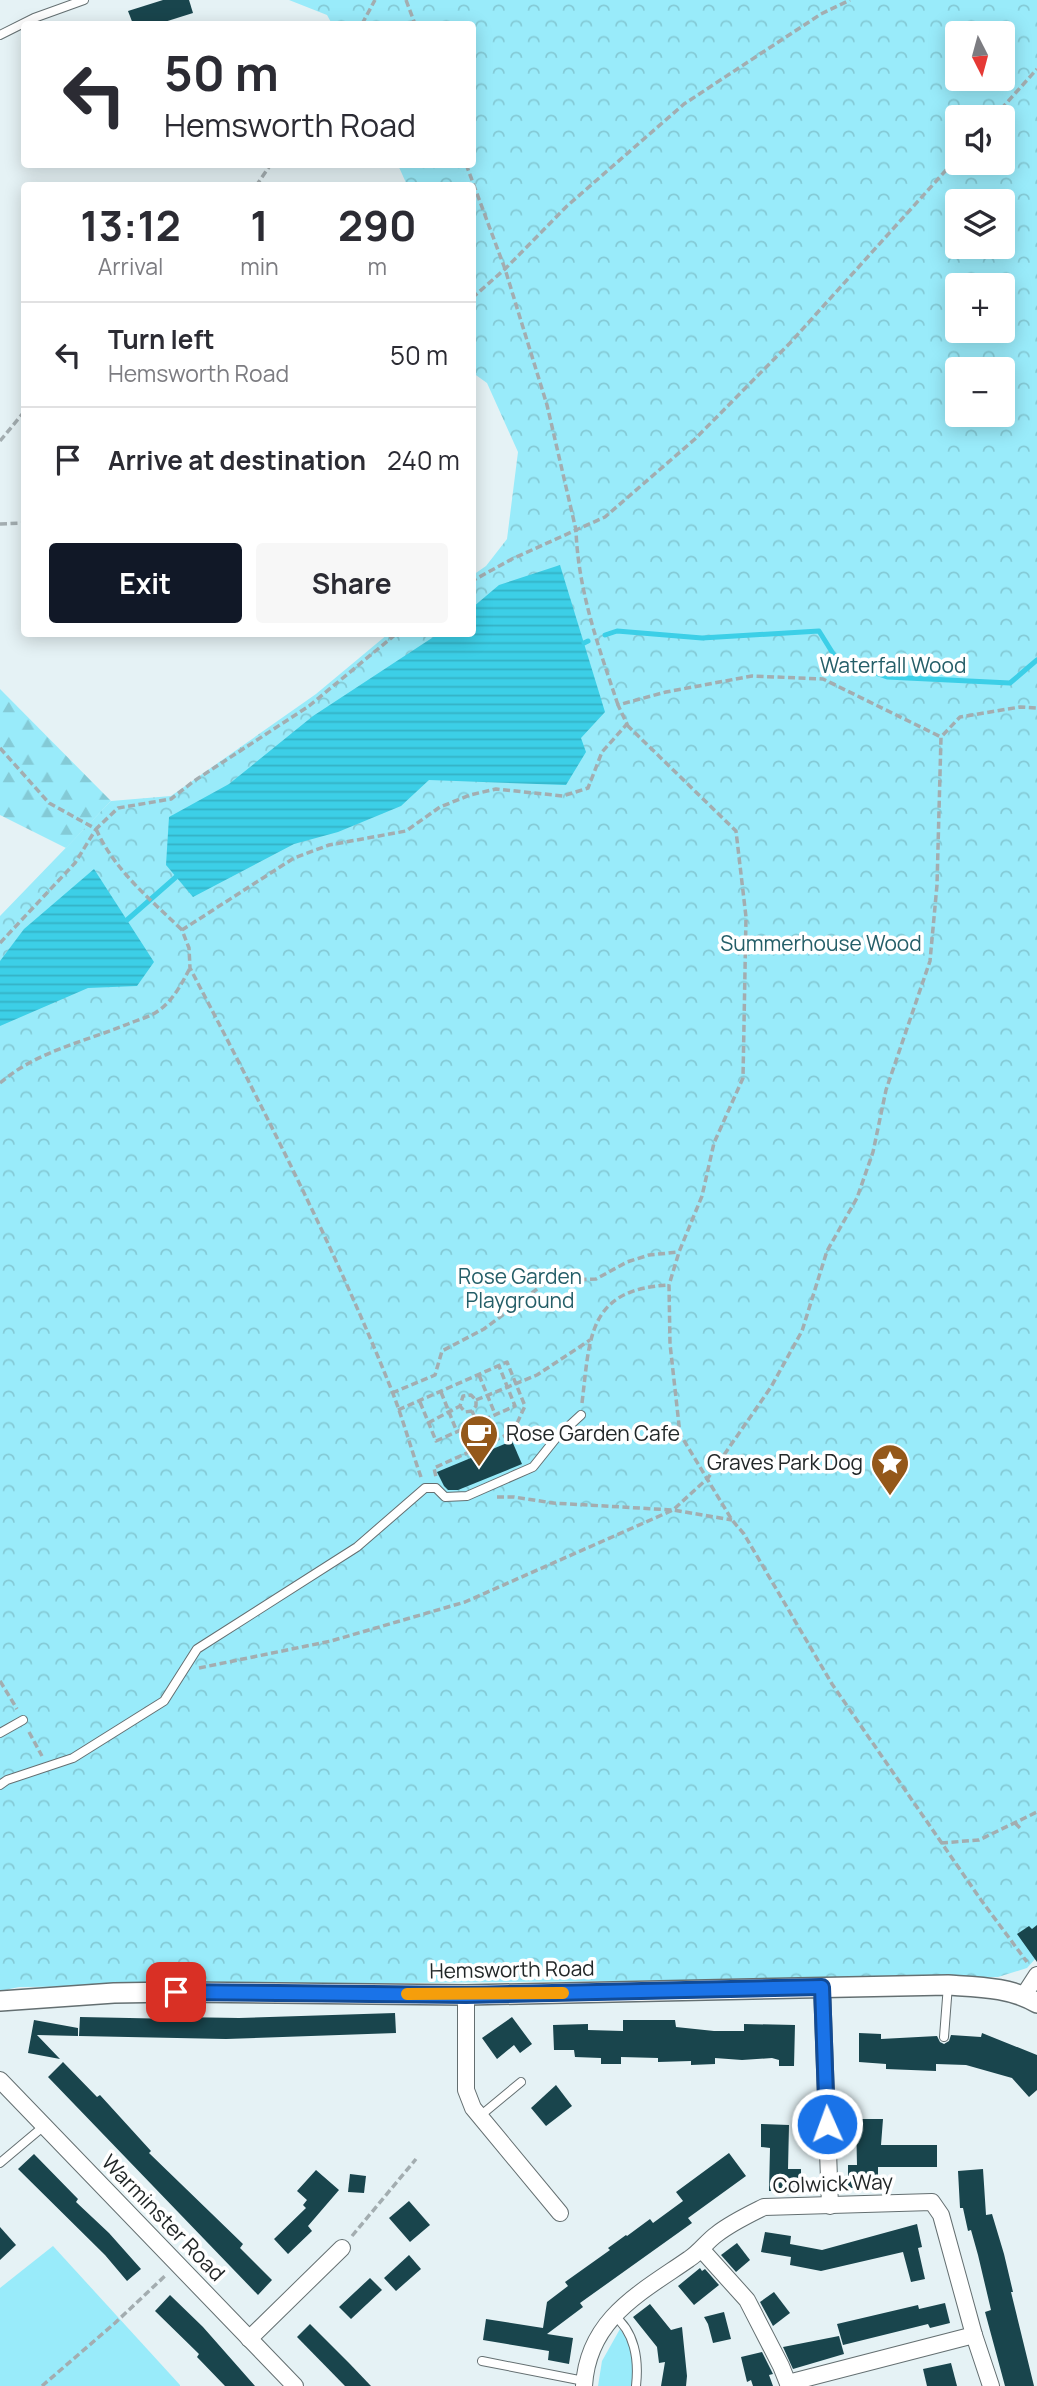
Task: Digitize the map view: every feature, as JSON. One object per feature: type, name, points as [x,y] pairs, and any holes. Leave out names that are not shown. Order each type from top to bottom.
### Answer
[{"type":"street","points":[[1030,1999],[1033,1970]]},
{"type":"street","name":"Hemsworth Road","points":[[0,2001],[176,1992],[466,1995],[948,1985],[989,1988],[1030,1999]]},
{"type":"street","points":[[822,1987],[830,2206]]},
{"type":"street","points":[[466,1995],[466,2090],[473,2108],[560,2213]]},
{"type":"street","name":"Warminster Road","points":[[0,2080],[178,2263],[288,2384]]},
{"type":"street","name":"Colwick Way","points":[[584,2383],[597,2339],[613,2315],[664,2275],[702,2250],[717,2234],[764,2207],[932,2202],[941,2215],[991,2386]]},
{"type":"street","points":[[249,2339],[342,2248]]},
{"type":"street","points":[[702,2250],[747,2300],[788,2385],[836,2379],[974,2335]]},
{"type":"lane","points":[[28,21],[84,0]]},
{"type":"lane","points":[[0,35],[21,24]]},
{"type":"lane","points":[[0,1785],[7,1780],[73,1758],[164,1701],[197,1649],[356,1547],[425,1488],[436,1488],[444,1497],[467,1496],[533,1467],[557,1437],[581,1415]]},
{"type":"lane","points":[[0,1733],[23,1720]]},
{"type":"lane","points":[[944,2038],[948,1985]]},
{"type":"lane","points":[[480,2116],[521,2082]]},
{"type":"lane","points":[[0,2162],[44,2126]]},
{"type":"lane","points":[[613,2315],[625,2323],[634,2344],[638,2372],[636,2386]]},
{"type":"lane","points":[[482,2361],[584,2383]]},
{"type":"path","points":[[364,21],[375,0]]},
{"type":"path","points":[[406,0],[414,21]]},
{"type":"path","points":[[476,294],[567,206],[684,104],[821,14],[850,0]]},
{"type":"path","points":[[1005,105],[1037,69]]},
{"type":"path","points":[[476,579],[512,559],[605,517],[695,439],[790,343],[945,171]]},
{"type":"path","points":[[476,191],[505,269],[547,405],[576,530],[580,579],[618,705],[627,724],[736,831],[746,917],[743,1078],[714,1143],[702,1196],[669,1285],[670,1344],[680,1434],[732,1520],[744,1534],[832,1684],[941,1843],[1033,1970]]},
{"type":"path","points":[[0,441],[21,416]]},
{"type":"path","points":[[0,524],[21,523]]},
{"type":"path","points":[[0,943],[75,863],[96,829],[118,808],[171,799],[309,706],[392,637]]},
{"type":"path","points":[[618,705],[666,692],[752,676],[823,679],[941,737]]},
{"type":"path","points":[[184,1672],[331,1641],[465,1602],[673,1510],[708,1478],[771,1387],[802,1331],[827,1251],[857,1198],[873,1152],[886,1090],[930,961],[937,885],[941,737],[960,717],[1020,707],[1037,708]]},
{"type":"path","points":[[181,930],[294,858],[329,845],[406,831],[440,807],[470,795],[496,789],[563,796],[588,788],[601,752],[627,724]]},
{"type":"path","points":[[0,748],[49,803],[96,829],[106,851],[125,876],[181,930],[189,948],[190,968],[320,1230],[393,1393],[425,1488]]},
{"type":"path","points":[[0,1083],[44,1054],[158,1012],[175,994],[190,968]]},
{"type":"path","points":[[393,1393],[435,1375],[442,1351],[484,1329],[549,1280],[596,1279],[627,1262],[649,1255],[679,1252]]},
{"type":"path","points":[[581,1415],[585,1366],[602,1310],[621,1297],[648,1286],[669,1285]]},
{"type":"path","points":[[476,1400],[546,1369],[592,1338]]},
{"type":"path","points":[[398,1410],[507,1362],[525,1406],[513,1432],[434,1468],[436,1488]]},
{"type":"path","points":[[419,1402],[436,1441],[515,1406],[499,1366]]},
{"type":"path","points":[[479,1375],[495,1414]]},
{"type":"path","points":[[441,1392],[457,1432]]},
{"type":"path","points":[[466,1395],[471,1395],[476,1400],[477,1406],[472,1411],[465,1412],[460,1406],[460,1401],[466,1395]]},
{"type":"path","points":[[428,1423],[460,1406]]},
{"type":"path","points":[[472,1411],[489,1450]]},
{"type":"path","points":[[467,1496],[514,1497],[554,1503],[673,1510],[732,1520]]},
{"type":"path","points":[[941,1843],[979,1840],[1037,1812]]},
{"type":"path","points":[[1015,1823],[1021,1829]]},
{"type":"path","points":[[342,2248],[416,2159]]},
{"type":"path","points":[[42,2386],[115,2323],[178,2263]]},
{"type":"green space","points":[[289,0],[1037,0],[1037,1957],[1027,1968],[998,1977],[19,1987],[0,1991],[0,916],[111,801],[171,796],[316,694],[384,637],[476,637],[476,573],[486,566],[507,539],[518,452],[487,383],[476,375],[476,182],[406,182],[399,168],[476,168],[476,21],[330,21],[327,15]]},
{"type":"green space","points":[[0,689],[111,801],[66,848],[0,815]]},
{"type":"green space","points":[[53,2246],[180,2386],[0,2386],[0,2288]]},
{"type":"green space","points":[[620,2329],[632,2356],[632,2386],[598,2386],[602,2361]]},
{"type":"shaded area","points":[[560,565],[605,712],[581,738],[586,752],[566,785],[429,780],[401,806],[338,832],[294,844],[193,897],[166,865],[169,817],[229,784],[313,716],[433,637],[476,637],[476,604],[499,585]]},
{"type":"shaded area","points":[[94,869],[154,962],[137,986],[88,988],[0,1026],[0,961],[24,929]]},
{"type":"building","points":[[163,0],[189,0],[193,13],[168,21],[132,21],[128,11]]},
{"type":"building","name":"Rose Garden Cafe","points":[[512,1441],[522,1464],[458,1490],[448,1490],[444,1486],[437,1472]]},
{"type":"building","points":[[1037,1925],[1037,1962],[1017,1934],[1029,1926],[1032,1929]]},
{"type":"building","points":[[395,2013],[396,2033],[226,2039],[79,2036],[80,2017],[178,2019]]},
{"type":"building","points":[[512,2017],[532,2044],[520,2053],[514,2045],[497,2059],[482,2038]]},
{"type":"building","points":[[34,2020],[78,2028],[78,2036],[37,2035],[60,2059],[28,2053]]},
{"type":"building","points":[[623,2020],[675,2020],[676,2027],[714,2031],[744,2031],[744,2024],[795,2025],[794,2066],[779,2066],[779,2060],[772,2058],[715,2058],[715,2064],[691,2065],[691,2061],[658,2062],[658,2058],[621,2057],[621,2064],[601,2064],[601,2058],[575,2057],[574,2050],[554,2050],[553,2025],[588,2024],[588,2030],[623,2031]]},
{"type":"building","points":[[859,2033],[881,2034],[881,2039],[937,2036],[944,2044],[949,2041],[951,2035],[981,2037],[982,2033],[1037,2055],[1037,2090],[1029,2097],[1012,2078],[966,2065],[936,2064],[936,2071],[886,2069],[886,2064],[859,2062]]},
{"type":"building","points":[[63,2062],[97,2097],[100,2095],[151,2151],[149,2153],[243,2244],[240,2248],[272,2280],[258,2295],[48,2077]]},
{"type":"building","points":[[556,2085],[572,2106],[546,2126],[531,2108]]},
{"type":"building","points":[[856,2119],[883,2119],[881,2145],[937,2145],[937,2167],[878,2167],[878,2188],[848,2188],[848,2165],[857,2165]]},
{"type":"building","points":[[761,2124],[789,2125],[788,2169],[801,2169],[801,2191],[769,2191],[770,2148],[761,2147]]},
{"type":"building","points":[[729,2153],[746,2176],[688,2218],[692,2223],[580,2303],[583,2307],[547,2334],[573,2338],[569,2364],[548,2360],[549,2351],[483,2340],[486,2319],[543,2328],[547,2302],[568,2286],[565,2282],[610,2250],[608,2248],[626,2235],[650,2219],[653,2223],[683,2201],[676,2192]]},
{"type":"building","points":[[34,2154],[141,2269],[127,2281],[105,2255],[18,2169]]},
{"type":"building","points":[[983,2169],[986,2215],[992,2214],[1004,2254],[1034,2386],[1005,2386],[985,2312],[991,2310],[978,2255],[971,2230],[968,2231],[963,2208],[960,2208],[958,2171]]},
{"type":"building","points":[[316,2170],[339,2190],[308,2226],[312,2231],[288,2254],[274,2239],[306,2208],[303,2205],[307,2200],[297,2191]]},
{"type":"building","points":[[350,2174],[366,2176],[364,2193],[348,2192]]},
{"type":"building","points":[[409,2201],[430,2225],[410,2242],[389,2218]]},
{"type":"building","points":[[917,2224],[922,2247],[918,2248],[925,2279],[911,2282],[903,2252],[821,2271],[790,2265],[791,2257],[761,2252],[765,2232],[791,2236],[790,2244],[822,2250]]},
{"type":"building","points":[[0,2227],[16,2245],[0,2260]]},
{"type":"building","points":[[737,2243],[750,2260],[736,2272],[721,2255]]},
{"type":"building","points":[[409,2255],[421,2269],[396,2291],[384,2278]]},
{"type":"building","points":[[700,2268],[702,2271],[705,2269],[719,2285],[694,2305],[678,2286]]},
{"type":"building","points":[[370,2278],[382,2290],[351,2319],[339,2307]]},
{"type":"building","points":[[774,2292],[790,2313],[773,2326],[760,2302]]},
{"type":"building","points":[[170,2295],[203,2327],[255,2386],[225,2386],[197,2357],[199,2354],[155,2311]]},
{"type":"building","points":[[945,2303],[950,2323],[930,2328],[928,2324],[843,2345],[837,2324],[918,2305],[919,2309]]},
{"type":"building","points":[[650,2304],[671,2330],[682,2327],[686,2386],[661,2386],[665,2362],[659,2363],[657,2347],[633,2317]]},
{"type":"building","points":[[724,2312],[731,2339],[713,2343],[704,2317]]},
{"type":"building","points":[[310,2324],[371,2386],[345,2386],[297,2337]]},
{"type":"building","points":[[839,2336],[844,2354],[793,2369],[783,2347]]},
{"type":"building","points":[[762,2352],[773,2374],[769,2375],[773,2386],[753,2386],[751,2380],[747,2382],[741,2357]]},
{"type":"building","points":[[951,2363],[957,2386],[927,2386],[923,2369]]},
{"type":"waterway","points":[[605,635],[617,631],[702,638],[819,631],[837,660],[887,677],[1010,683],[1037,660]]},
{"type":"waterway","points":[[584,643],[588,641]]},
{"type":"waterway","points":[[127,920],[176,877]]},
{"type":"slow traffic","points":[[407,1994],[563,1993]]},
{"type":"place","name":"Rose Garden Cafe","points":[[479,1468]]},
{"type":"place","name":"Graves Park Dog","points":[[890,1497]]},
{"type":"route","points":[[176,1992],[466,1995],[822,1987],[827,2124]]},
{"type":"park label","name":"Waterfall Wood","points":[[893,666]]},
{"type":"park label","name":"Summerhouse Wood","points":[[821,944]]},
{"type":"park label","name":"Rose Garden Playground","points":[[520,1289]]}]
